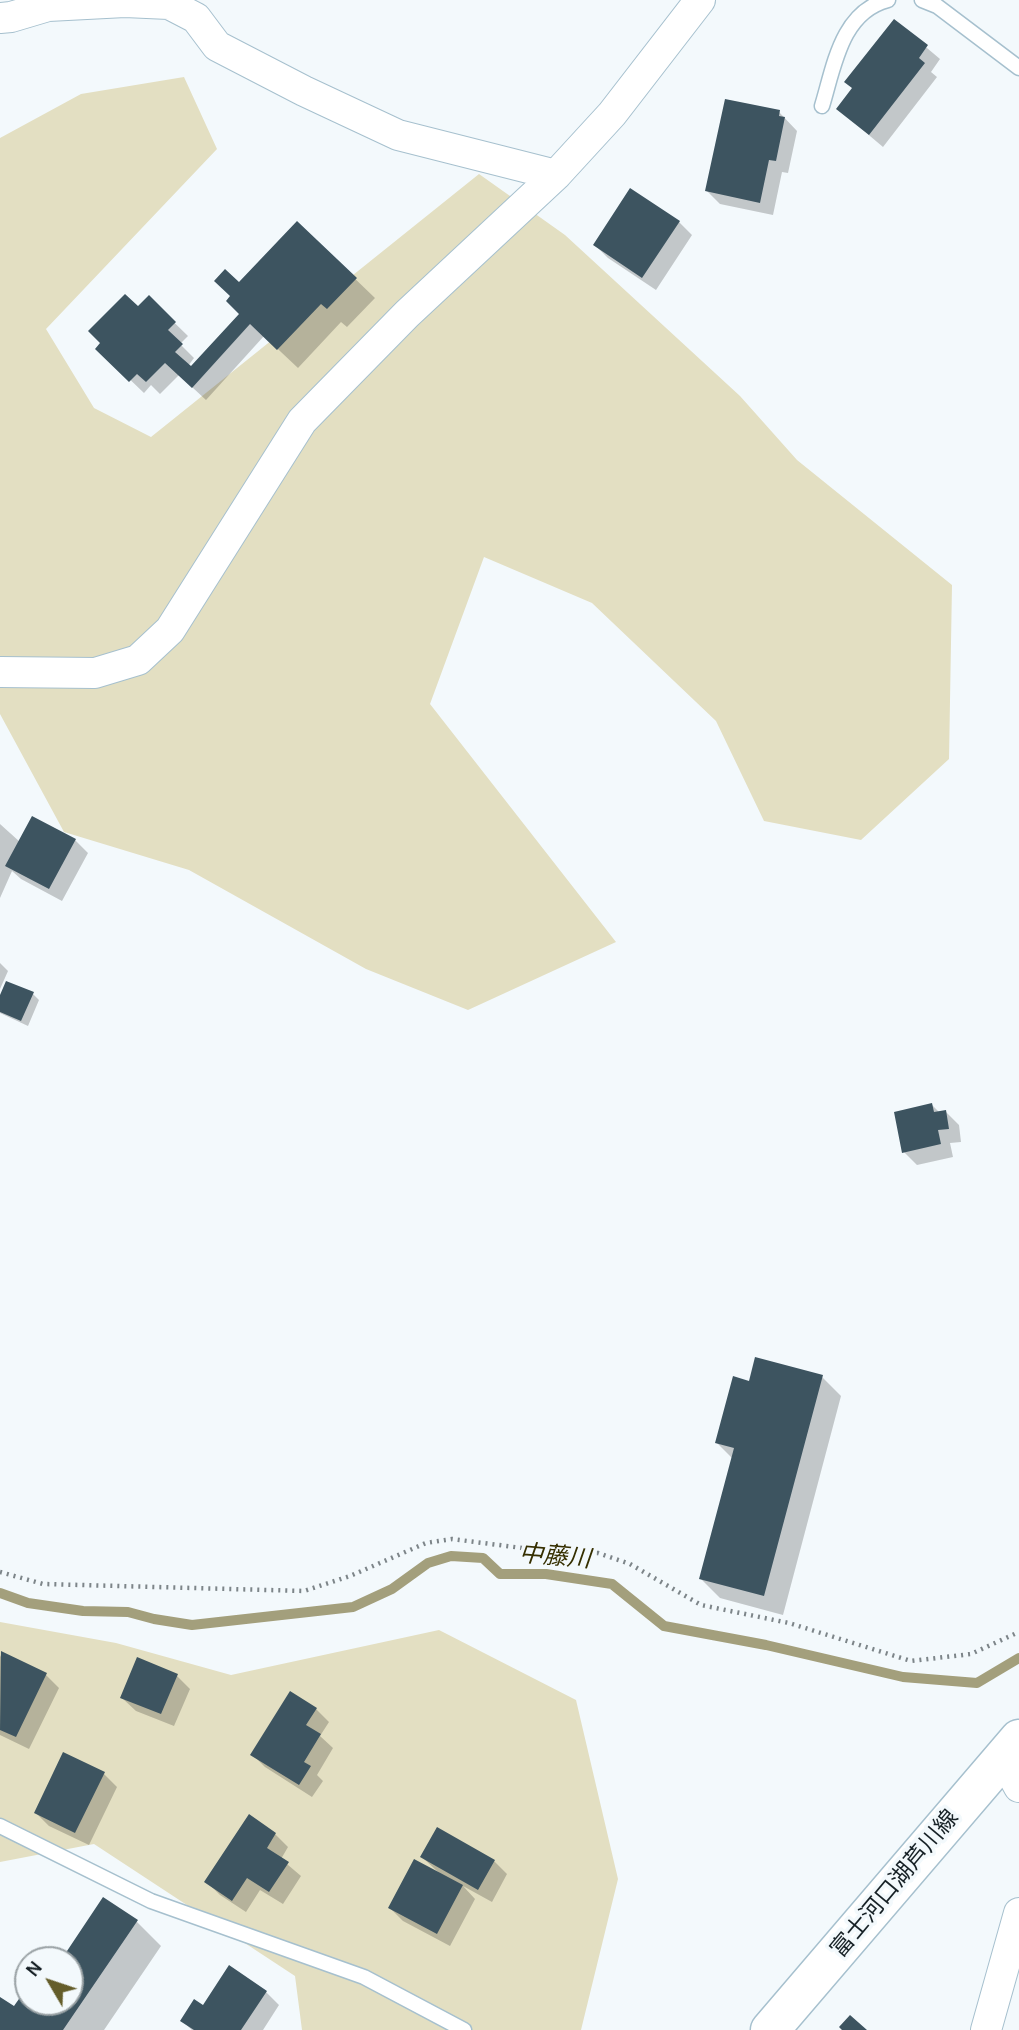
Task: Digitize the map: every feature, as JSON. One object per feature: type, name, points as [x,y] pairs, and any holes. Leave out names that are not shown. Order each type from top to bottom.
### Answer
[{"type":"main road","name":"富士河口湖芦川線","points":[[770,2030],[1014,1761]]},
{"type":"street","points":[[0,672],[95,673],[138,660],[170,630],[302,421],[407,314],[556,175],[611,114],[700,0]]},
{"type":"street","points":[[0,18],[11,18],[48,6],[125,2],[169,4],[196,18],[217,46],[398,135],[556,175]]},
{"type":"street","points":[[986,2030],[1019,1913]]},
{"type":"lane","points":[[822,106],[842,40],[852,23],[878,3],[888,0]]},
{"type":"lane","points":[[922,0],[937,6],[1019,68]]},
{"type":"lane","points":[[0,1826],[151,1901],[364,1978],[464,2030]]},
{"type":"path","points":[[0,1572],[43,1584],[304,1591],[350,1576],[426,1543],[452,1539],[553,1552],[598,1553],[630,1564],[701,1605],[789,1623],[911,1661],[971,1654],[1019,1632]]},
{"type":"shaded area","points":[[184,77],[217,149],[46,329],[94,408],[151,437],[479,174],[565,235],[740,396],[797,460],[952,585],[949,759],[861,840],[764,821],[716,721],[592,603],[484,557],[430,704],[616,942],[468,1010],[366,969],[189,870],[64,832],[0,714],[0,138],[81,94]]},
{"type":"shaded area","points":[[0,1622],[116,1643],[231,1675],[439,1630],[576,1700],[618,1879],[581,2030],[302,2030],[295,1976],[94,1844],[0,1862]]},
{"type":"building","points":[[894,19],[928,45],[919,58],[925,63],[869,135],[836,109],[852,88],[844,82]]},
{"type":"building","points":[[725,99],[780,110],[779,116],[785,117],[776,161],[769,160],[760,203],[705,191]]},
{"type":"building","points":[[630,188],[680,221],[642,278],[593,245]]},
{"type":"building","points":[[297,221],[357,278],[327,309],[321,304],[277,350],[250,324],[192,388],[165,363],[146,382],[137,374],[129,382],[95,349],[100,343],[88,331],[125,294],[138,306],[149,295],[176,322],[168,330],[183,344],[175,352],[191,366],[239,314],[226,301],[230,296],[214,281],[225,269],[239,282]]},
{"type":"building","points":[[32,816],[76,839],[49,889],[5,866]]},
{"type":"building","points":[[6,981],[34,992],[21,1021],[0,1012],[0,995]]},
{"type":"building","points":[[932,1103],[934,1112],[946,1110],[949,1129],[938,1130],[941,1144],[902,1153],[894,1112]]},
{"type":"building","points":[[755,1357],[823,1375],[764,1596],[699,1579],[734,1448],[715,1443],[733,1376],[749,1381]]},
{"type":"building","points":[[1,1651],[47,1673],[16,1737],[0,1730]]},
{"type":"building","points":[[137,1657],[178,1674],[161,1714],[120,1698]]},
{"type":"building","points":[[290,1691],[317,1708],[306,1725],[321,1734],[304,1762],[311,1766],[299,1785],[250,1755]]},
{"type":"building","points":[[63,1752],[105,1772],[75,1833],[34,1813]]},
{"type":"building","points":[[249,1814],[276,1833],[267,1848],[289,1862],[269,1892],[247,1878],[232,1901],[204,1882]]},
{"type":"building","points":[[437,1827],[495,1860],[478,1890],[420,1857]]},
{"type":"building","points":[[414,1859],[463,1885],[437,1934],[388,1908]]},
{"type":"building","points":[[103,1897],[138,1920],[84,1999],[84,1946],[70,1946]]},
{"type":"building","points":[[229,1965],[267,1991],[241,2030],[194,2030],[180,2021],[194,1999],[203,2005]]},
{"type":"building","points":[[0,1997],[14,2006],[14,2016],[73,2016],[63,2030],[0,2030]]},
{"type":"building","points":[[850,2015],[867,2030],[842,2030],[839,2027]]},
{"type":"waterway","name":"中藤川","points":[[0,1593],[28,1603],[83,1611],[128,1612],[192,1625],[353,1607],[392,1589],[428,1563],[451,1556],[483,1558],[500,1574],[546,1574],[612,1584],[664,1626],[766,1645],[903,1677],[977,1683],[1019,1658]]}]
